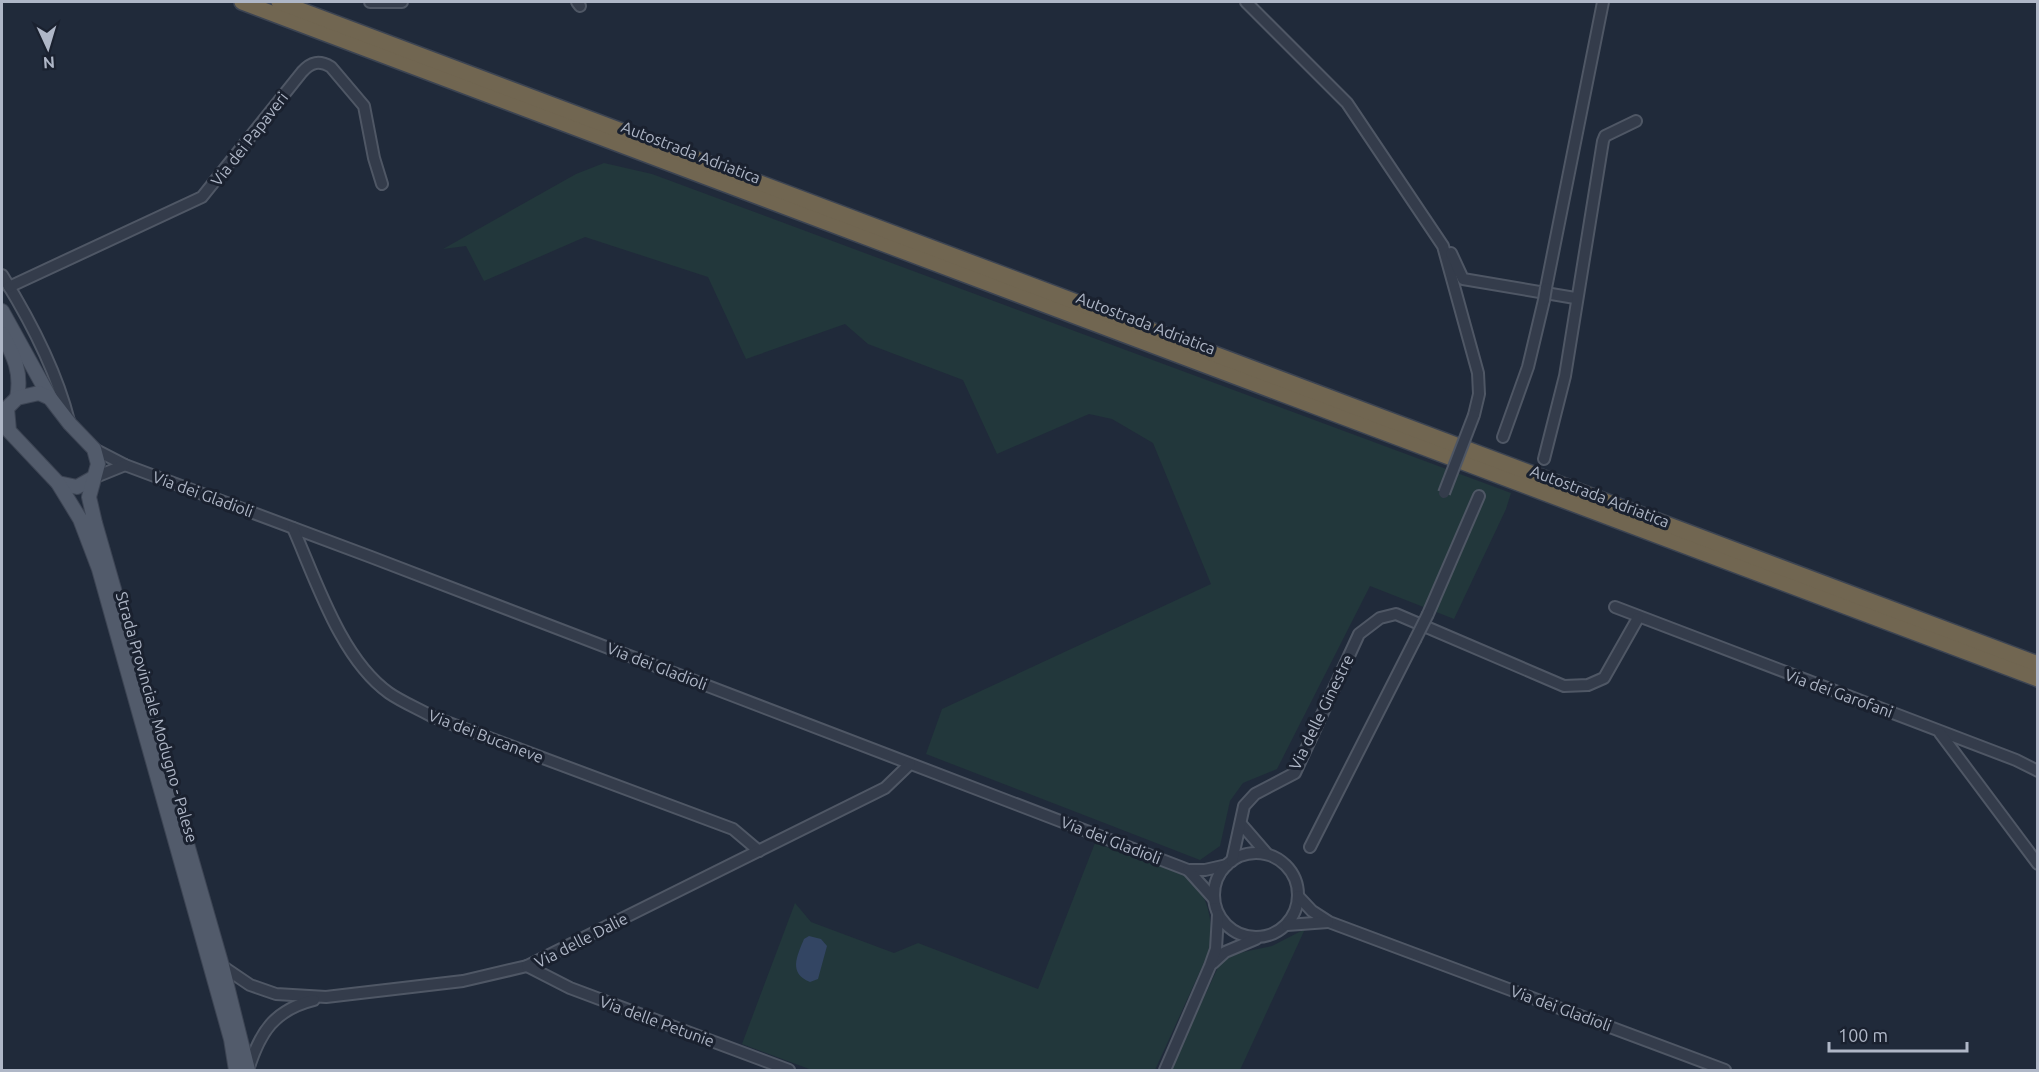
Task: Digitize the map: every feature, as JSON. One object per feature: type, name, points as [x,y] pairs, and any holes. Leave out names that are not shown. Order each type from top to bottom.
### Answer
[{"type":"highway","name":"Autostrada Adriatica","points":[[242,2],[2037,679]]},
{"type":"highway","name":"Autostrada Adriatica","points":[[279,2],[2037,664]]},
{"type":"main road","points":[[2,310],[50,398],[70,424],[94,449]]},
{"type":"main road","name":"Strada Provinciale Modugno - Palese","points":[[2,334],[17,362],[20,380],[9,405],[5,429],[58,483],[81,519],[99,569],[231,1039],[236,1071]]},
{"type":"main road","points":[[9,405],[39,393],[50,398]]},
{"type":"main road","name":"Strada Provinciale Modugno - Palese","points":[[94,449],[98,464],[89,497],[95,523],[222,966],[248,1071]]},
{"type":"main road","points":[[58,483],[77,487],[93,478]]},
{"type":"street","points":[[370,2],[402,2]]},
{"type":"street","points":[[1246,2],[1347,103],[1443,246],[1478,373],[1479,394],[1474,415],[1444,493]]},
{"type":"street","points":[[1503,437],[1528,367],[1544,300],[1603,2]]},
{"type":"street","name":"Via dei Papaveri","points":[[9,287],[202,197],[302,72],[313,63],[324,63],[331,67],[360,99],[366,113],[374,158],[382,184]]},
{"type":"street","points":[[1544,459],[1565,376],[1575,298],[1603,141],[1605,136],[1636,121]]},
{"type":"street","points":[[1443,246],[1448,245],[1462,279],[1575,298]]},
{"type":"street","points":[[2,275],[23,308],[53,373],[63,396],[70,424]]},
{"type":"street","name":"Via dei Gladioli","points":[[94,449],[124,465],[1188,870],[1205,870],[1252,853],[1267,854],[1287,866],[1294,876],[1298,896],[1312,911],[1329,922],[1725,1071]]},
{"type":"street","points":[[93,478],[124,465]]},
{"type":"street","points":[[1310,847],[1428,614],[1479,496]]},
{"type":"street","name":"Via dei Bucaneve","points":[[293,528],[335,623],[359,661],[388,692],[433,717],[733,829],[759,851]]},
{"type":"street","name":"Via dei Garofani","points":[[1616,607],[1638,618],[2016,760],[2037,771]]},
{"type":"street","name":"Via delle Ginestre","points":[[1229,863],[1242,825],[1244,806],[1255,794],[1295,773],[1359,634],[1380,618],[1396,614],[1564,686],[1588,685],[1604,678],[1638,618]]},
{"type":"street","points":[[1940,733],[2037,864]]},
{"type":"street","name":"Via delle Dalie","points":[[222,966],[250,985],[276,994],[326,997],[463,981],[527,966],[885,788],[910,764]]},
{"type":"street","points":[[1242,825],[1267,854]]},
{"type":"street","points":[[1214,900],[1214,888],[1229,863]]},
{"type":"street","name":"Via dei Gladioli","points":[[1188,870],[1214,900],[1218,915]]},
{"type":"street","points":[[1287,925],[1295,913],[1298,896]]},
{"type":"street","points":[[1218,915],[1232,931],[1257,938]]},
{"type":"street","points":[[1165,1071],[1216,949],[1218,915]]},
{"type":"street","name":"Via dei Gladioli","points":[[1257,938],[1278,932],[1287,925],[1329,922]]},
{"type":"street","points":[[1210,966],[1225,952],[1257,938]]},
{"type":"street","name":"Via delle Petunie","points":[[527,966],[570,988],[789,1071]]},
{"type":"street","points":[[248,1071],[260,1039],[272,1020],[294,1005],[326,997]]},
{"type":"green space","points":[[604,163],[652,174],[1511,493],[1506,509],[1454,619],[1370,586],[1277,769],[1243,783],[1230,801],[1220,846],[1200,860],[926,754],[942,709],[1211,584],[1153,443],[1112,419],[1089,414],[997,454],[963,380],[868,344],[845,324],[746,359],[708,277],[585,237],[484,281],[466,246],[443,249],[576,174]]},
{"type":"green space","points":[[1095,843],[1183,875],[1197,886],[1207,905],[1211,936],[1207,956],[1155,1070],[812,1070],[742,1044],[795,903],[811,922],[894,953],[918,943],[1038,989]]},
{"type":"green space","points":[[1305,929],[1240,1070],[1170,1070],[1220,963],[1234,954],[1272,946]]},
{"type":"water","points":[[809,936],[821,939],[827,946],[818,979],[810,982],[799,974],[796,963],[804,939]]}]
